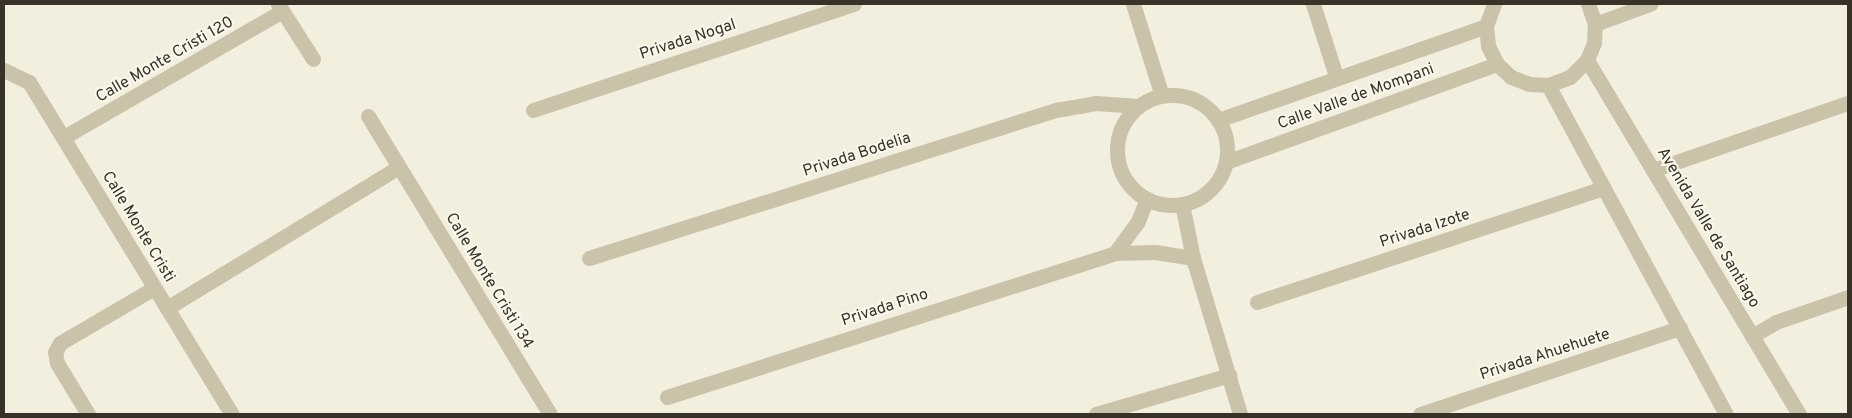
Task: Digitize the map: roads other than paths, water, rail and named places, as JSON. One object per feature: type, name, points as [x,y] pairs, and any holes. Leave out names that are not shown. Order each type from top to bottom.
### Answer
[{"type":"street","name":"Privada Nogal","points":[[533,110],[854,4]]},
{"type":"street","points":[[1133,4],[1162,96]]},
{"type":"street","points":[[1313,4],[1336,76]]},
{"type":"street","points":[[1494,4],[1486,26],[1488,46],[1497,64],[1511,77],[1529,84],[1548,85],[1570,77],[1587,60],[1594,43],[1595,24],[1588,4]]},
{"type":"street","points":[[1595,24],[1650,4]]},
{"type":"street","points":[[280,8],[313,59]]},
{"type":"street","name":"Calle Monte Cristi 120","points":[[64,137],[280,8]]},
{"type":"street","name":"Calle Valle de Mompani","points":[[1218,120],[1336,76],[1486,26]]},
{"type":"street","name":"Avenida Valle de Santiago","points":[[1587,60],[1799,414]]},
{"type":"street","name":"Calle Valle de Mompani","points":[[1226,162],[1497,64]]},
{"type":"street","name":"Calle Monte Cristi","points":[[4,70],[29,82],[232,414]]},
{"type":"street","points":[[1548,85],[1726,414]]},
{"type":"street","points":[[1162,96],[1184,96],[1203,104],[1218,120],[1226,140],[1226,162],[1217,182],[1202,196],[1182,204],[1164,204],[1146,199],[1129,185],[1118,158],[1117,143],[1124,122],[1139,106],[1162,96]]},
{"type":"street","points":[[1652,170],[1848,102]]},
{"type":"street","name":"Privada Bodelia","points":[[589,258],[1056,110],[1095,103],[1139,106]]},
{"type":"street","name":"Calle Monte Cristi 134","points":[[368,116],[550,414]]},
{"type":"street","points":[[167,308],[399,166]]},
{"type":"street","name":"Privada Izote","points":[[1257,302],[1604,188]]},
{"type":"street","points":[[1115,253],[1138,221],[1146,199]]},
{"type":"street","points":[[1182,204],[1193,258],[1240,414]]},
{"type":"street","name":"Privada Pino","points":[[667,397],[1115,253],[1155,252],[1193,258]]},
{"type":"street","points":[[88,414],[57,363],[56,352],[60,343],[154,288]]},
{"type":"street","points":[[1752,336],[1776,322],[1848,297]]},
{"type":"street","name":"Privada Ahuehuete","points":[[1420,414],[1680,328]]},
{"type":"street","points":[[1096,414],[1228,375]]}]
